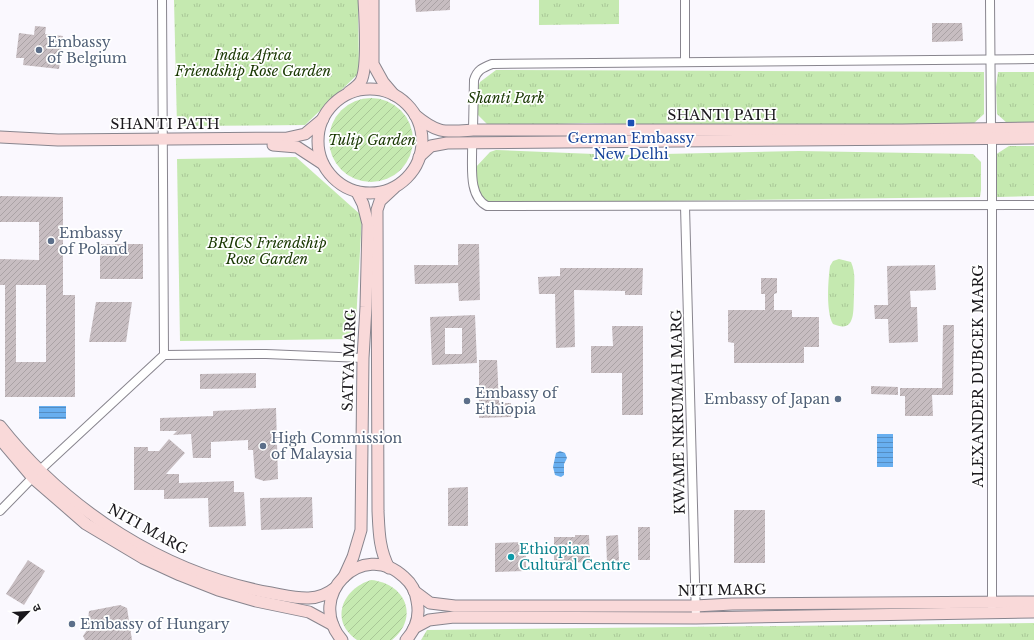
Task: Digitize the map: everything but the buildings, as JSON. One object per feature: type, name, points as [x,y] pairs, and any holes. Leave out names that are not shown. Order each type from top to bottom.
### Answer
[{"type":"main road","points":[[344,96],[360,90],[378,90],[394,96],[406,104],[414,115],[421,136],[419,157],[409,174],[394,188],[376,193],[357,192],[341,184],[328,172],[323,164],[318,142],[323,119],[330,108],[344,96],[361,82],[364,71],[366,44],[364,0]]},
{"type":"main road","points":[[373,0],[373,64],[382,82],[394,96]]},
{"type":"main road","name":"SHANTI PATH","points":[[414,115],[425,124],[439,131],[992,134],[1034,138]]},
{"type":"main road","name":"SHANTI PATH","points":[[0,144],[162,142],[287,138],[305,134],[323,119]]},
{"type":"main road","name":"SHANTI PATH","points":[[419,157],[431,146],[437,144],[992,134],[1034,128]]},
{"type":"main road","name":"SHANTI PATH","points":[[0,137],[288,146],[297,147],[323,164]]},
{"type":"main road","name":"SATYA MARG","points":[[389,568],[384,559],[380,542],[378,511],[377,210],[380,201],[394,188]]},
{"type":"main road","name":"SATYA MARG","points":[[344,577],[353,557],[361,530],[363,358],[368,224],[363,204],[357,192]]},
{"type":"main road","name":"NITI MARG","points":[[0,426],[36,475],[93,516],[124,536],[157,554],[190,569],[225,582],[261,591],[302,598],[327,595],[335,588]]},
{"type":"main road","name":"NITI MARG","points":[[0,439],[86,524],[143,558],[218,590],[256,601],[309,612],[333,625]]},
{"type":"main road","points":[[342,640],[333,625],[330,606],[335,588],[344,577],[362,566],[376,565],[389,568],[404,577],[414,591],[418,613],[414,628],[406,640]]},
{"type":"main road","name":"NITI MARG","points":[[414,591],[430,603],[446,605],[695,606],[732,604],[992,607],[1034,612]]},
{"type":"main road","name":"NITI MARG","points":[[414,628],[429,620],[454,617],[696,618],[992,607],[1034,602]]},
{"type":"street","points":[[162,0],[164,355]]},
{"type":"street","points":[[685,0],[685,62]]},
{"type":"street","name":"ALEXANDER DUBCEK MARG","points":[[990,0],[992,134],[992,607]]},
{"type":"street","points":[[473,130],[474,80],[476,72],[483,67],[492,64],[1034,59]]},
{"type":"street","points":[[472,143],[473,186],[476,197],[481,203],[487,206],[1034,205]]},
{"type":"street","name":"KWAME NKRUMAH MARG","points":[[685,206],[690,329],[696,618]]},
{"type":"street","points":[[0,511],[36,475],[164,355],[266,354],[363,358]]},
{"type":"green space","name":"India Africa Friendship Rose Garden","points":[[174,0],[358,0],[359,73],[305,125],[177,126]]},
{"type":"green space","points":[[539,0],[619,0],[619,24],[539,25]]},
{"type":"green space","name":"Shanti Park","points":[[496,70],[984,72],[984,114],[973,124],[680,125],[585,123],[489,126],[478,115],[474,101],[480,82]]},
{"type":"green space","points":[[998,72],[1034,72],[1034,123],[1007,123],[997,114],[996,87]]},
{"type":"green space","name":"Tulip Garden","points":[[371,98],[387,101],[401,110],[410,124],[413,140],[410,156],[401,170],[387,179],[371,182],[355,179],[341,170],[332,156],[329,140],[332,124],[341,110],[355,101]]},
{"type":"green space","points":[[1009,146],[1034,146],[1034,196],[997,197],[995,155]]},
{"type":"green space","points":[[496,150],[619,155],[799,151],[973,154],[981,162],[981,190],[980,197],[488,203],[479,191],[476,177],[476,167],[490,152]]},
{"type":"green space","name":"BRICS Friendship Rose Garden","points":[[296,157],[362,216],[355,339],[180,341],[177,159]]},
{"type":"green space","points":[[839,259],[851,262],[854,274],[853,314],[852,319],[846,326],[833,324],[828,304],[830,266],[833,261]]},
{"type":"green space","points":[[371,580],[383,582],[393,587],[405,602],[407,612],[405,621],[401,631],[392,640],[357,640],[348,632],[343,624],[341,615],[346,598],[361,584]]},
{"type":"green space","points":[[1034,623],[1034,640],[421,640],[427,630]]},
{"type":"water","points":[[39,406],[66,406],[66,419],[39,419]]},
{"type":"water","points":[[877,434],[893,434],[893,467],[877,467]]},
{"type":"water","points":[[560,451],[565,453],[567,458],[564,464],[564,475],[561,477],[555,475],[553,467],[556,453]]},
{"type":"place","name":"Embassy of Belgium","points":[[39,50]]},
{"type":"place","name":"German Embassy New Delhi","points":[[631,123]]},
{"type":"place","name":"Embassy of Poland","points":[[51,241]]},
{"type":"place","name":"Embassy of Japan","points":[[838,399]]},
{"type":"place","name":"Embassy of Ethiopia","points":[[467,401]]},
{"type":"place","name":"High Commission of Malaysia","points":[[263,446]]},
{"type":"place","name":"Ethiopian Cultural Centre","points":[[511,557]]},
{"type":"place","name":"Embassy of Hungary","points":[[72,624]]}]
